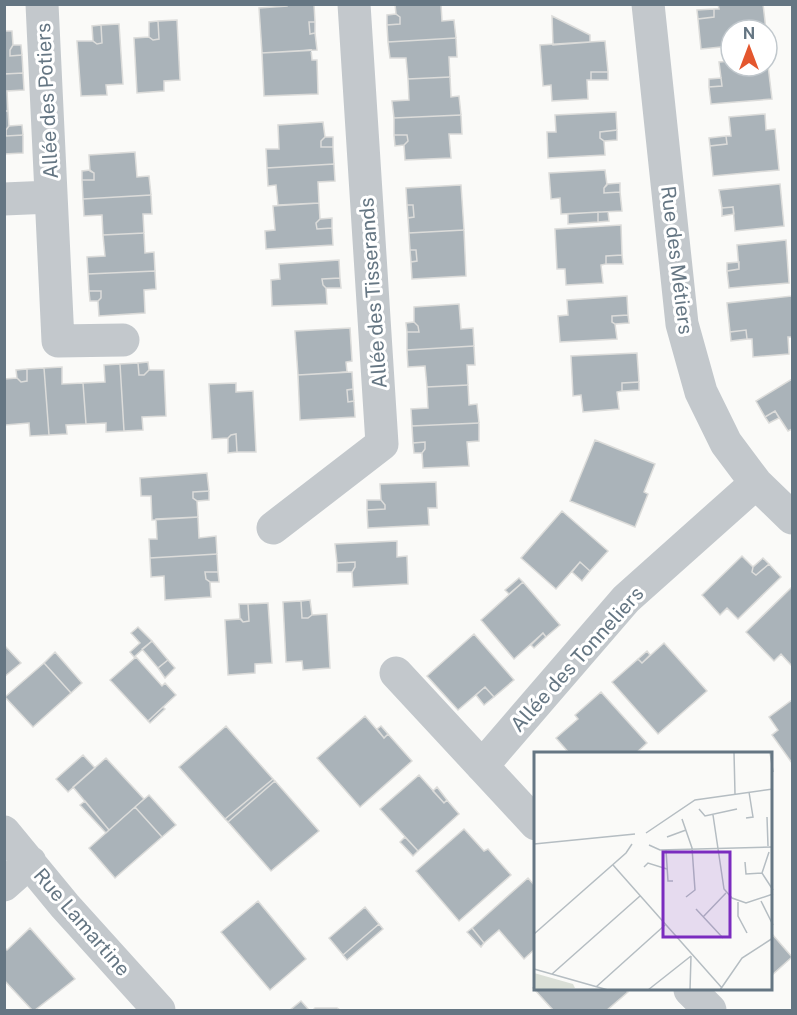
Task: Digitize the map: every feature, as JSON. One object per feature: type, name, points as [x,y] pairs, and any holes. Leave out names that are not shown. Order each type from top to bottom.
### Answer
[{"type":"street","name":"Allée des Potiers","points":[[42,4],[58,341],[123,340]]},
{"type":"street","name":"Allée des Tisserands","points":[[273,528],[382,444],[354,4]]},
{"type":"street","name":"Rue des Métiers","points":[[648,4],[682,324],[701,392],[726,443],[756,483],[792,518]]},
{"type":"street","name":"Allée des Potiers","points":[[4,199],[51,197]]},
{"type":"street","name":"Allée des Tonneliers","points":[[482,766],[626,599],[756,483]]},
{"type":"street","points":[[396,673],[534,822]]},
{"type":"street","name":"Rue Lamartine","points":[[4,832],[65,906],[159,1011]]},
{"type":"street","points":[[4,885],[30,862]]},
{"type":"street","points":[[691,991],[710,1011]]},
{"type":"building","points":[[287,4],[314,4],[315,22],[309,22],[310,34],[315,33],[317,50],[262,53],[259,8],[287,6]]},
{"type":"building","points":[[395,4],[441,4],[442,21],[454,20],[456,38],[388,42],[387,25],[400,24]]},
{"type":"building","points":[[718,4],[763,4],[765,18],[719,18],[719,47],[701,49],[698,19],[714,17],[714,9],[719,9]]},
{"type":"building","points":[[714,9],[714,17],[698,19],[697,10]]},
{"type":"building","points":[[396,14],[400,17],[400,24],[387,25],[387,15]]},
{"type":"building","points":[[552,16],[590,35],[590,42],[553,45]]},
{"type":"building","points":[[177,20],[180,80],[164,81],[164,91],[137,93],[134,38],[159,39],[158,21]]},
{"type":"building","points":[[158,21],[159,39],[153,40],[149,37],[149,22]]},
{"type":"building","points":[[309,22],[315,22],[315,33],[310,34]]},
{"type":"building","points":[[119,24],[123,84],[106,85],[107,95],[81,96],[77,41],[102,43],[101,25]]},
{"type":"building","points":[[101,25],[102,43],[97,44],[93,41],[92,26]]},
{"type":"building","points":[[4,31],[12,31],[13,45],[10,56],[22,55],[23,73],[4,74]]},
{"type":"building","points":[[456,38],[457,57],[449,57],[450,77],[408,79],[406,58],[390,58],[388,42]]},
{"type":"building","points":[[605,41],[608,72],[591,72],[591,80],[587,80],[588,99],[552,101],[551,85],[543,86],[540,45]]},
{"type":"building","points":[[13,45],[21,45],[22,55],[10,56]]},
{"type":"building","points":[[311,50],[312,60],[317,60],[318,94],[264,96],[262,53]]},
{"type":"building","points":[[591,72],[608,72],[608,80],[591,80]]},
{"type":"building","points":[[23,73],[24,90],[7,91],[8,111],[4,111],[4,74]]},
{"type":"building","points":[[450,77],[451,97],[459,96],[461,115],[394,118],[392,101],[409,100],[408,79]]},
{"type":"building","points":[[721,78],[770,78],[772,99],[711,104],[709,87],[722,86]]},
{"type":"building","points":[[721,78],[722,86],[709,87],[709,79]]},
{"type":"building","points":[[4,111],[8,111],[9,126],[6,136],[23,135],[23,153],[4,154]]},
{"type":"building","points":[[616,112],[617,130],[600,132],[600,138],[604,141],[605,155],[548,158],[547,132],[556,132],[555,115]]},
{"type":"building","points":[[765,114],[766,130],[775,129],[779,170],[713,176],[710,146],[727,144],[726,136],[731,136],[729,117]]},
{"type":"building","points":[[461,115],[462,134],[449,134],[451,158],[405,160],[404,145],[408,141],[407,135],[394,135],[394,118]]},
{"type":"building","points":[[323,122],[325,137],[321,141],[321,147],[333,147],[334,164],[267,168],[266,149],[279,149],[278,125]]},
{"type":"building","points":[[22,125],[23,135],[6,136],[9,126]]},
{"type":"building","points":[[617,130],[617,140],[604,141],[600,138],[600,132]]},
{"type":"building","points":[[394,135],[407,135],[408,141],[404,145],[395,146]]},
{"type":"building","points":[[726,136],[727,144],[710,146],[709,138]]},
{"type":"building","points":[[325,137],[333,137],[333,147],[321,147],[321,141]]},
{"type":"building","points":[[135,152],[137,177],[149,176],[151,195],[83,199],[82,180],[94,180],[94,173],[90,171],[89,155]]},
{"type":"building","points":[[334,164],[335,181],[318,182],[319,203],[278,205],[276,185],[268,186],[267,168]]},
{"type":"building","points":[[90,170],[94,173],[94,180],[82,180],[82,171]]},
{"type":"building","points":[[605,170],[607,185],[604,193],[620,192],[622,211],[561,214],[560,198],[551,199],[549,173]]},
{"type":"building","points":[[620,183],[620,192],[604,193],[607,184]]},
{"type":"building","points":[[780,184],[784,226],[735,231],[733,207],[722,208],[719,190]]},
{"type":"building","points":[[461,185],[464,230],[409,233],[408,218],[414,217],[413,205],[407,205],[406,188]]},
{"type":"building","points":[[151,195],[152,214],[143,214],[144,233],[103,235],[102,215],[84,216],[83,199]]},
{"type":"building","points":[[319,203],[320,219],[316,223],[317,229],[332,228],[333,245],[266,249],[265,231],[275,230],[273,206]]},
{"type":"building","points":[[407,205],[413,205],[414,217],[408,218]]},
{"type":"building","points":[[733,207],[734,214],[722,216],[722,208]]},
{"type":"building","points":[[598,212],[598,222],[568,224],[568,214]]},
{"type":"building","points":[[598,212],[608,212],[609,221],[598,222]]},
{"type":"building","points":[[332,218],[332,228],[317,229],[316,223],[320,219]]},
{"type":"building","points":[[621,225],[622,255],[606,256],[606,264],[601,265],[603,283],[566,285],[565,269],[557,269],[555,229]]},
{"type":"building","points":[[464,230],[466,276],[412,279],[411,262],[417,261],[416,250],[410,250],[409,233]]},
{"type":"building","points":[[144,233],[145,253],[154,252],[155,271],[88,274],[87,257],[105,256],[103,235]]},
{"type":"building","points":[[786,240],[789,283],[729,288],[727,271],[739,269],[737,245]]},
{"type":"building","points":[[410,250],[416,250],[417,261],[411,262]]},
{"type":"building","points":[[622,255],[623,264],[606,264],[606,256]]},
{"type":"building","points":[[339,260],[340,278],[322,279],[326,288],[327,304],[272,306],[271,280],[280,279],[279,264]]},
{"type":"building","points":[[739,262],[739,269],[727,271],[727,263]]},
{"type":"building","points":[[155,271],[156,289],[144,290],[145,313],[99,316],[98,301],[101,298],[101,291],[89,291],[88,274]]},
{"type":"building","points":[[340,278],[341,288],[326,288],[323,285],[322,279]]},
{"type":"building","points":[[89,291],[101,291],[101,298],[98,301],[90,301]]},
{"type":"building","points":[[627,296],[628,315],[612,316],[617,339],[560,342],[558,316],[568,315],[567,300]]},
{"type":"building","points":[[792,296],[792,337],[788,337],[789,354],[753,357],[752,339],[747,339],[746,330],[730,332],[727,303]]},
{"type":"building","points":[[459,304],[461,329],[473,328],[474,346],[407,350],[407,332],[419,332],[414,322],[414,307]]},
{"type":"building","points":[[628,315],[629,323],[615,324],[612,322],[612,316]]},
{"type":"building","points":[[414,322],[419,332],[407,332],[406,323]]},
{"type":"building","points":[[350,328],[352,361],[346,362],[347,372],[298,375],[295,331]]},
{"type":"building","points":[[746,330],[747,339],[731,341],[730,332]]},
{"type":"building","points":[[474,346],[475,365],[467,365],[468,385],[427,387],[425,366],[408,367],[407,350]]},
{"type":"building","points":[[637,353],[639,382],[622,383],[622,391],[617,392],[619,409],[583,412],[581,395],[573,396],[571,356]]},
{"type":"building","points":[[148,362],[149,370],[144,375],[139,375],[138,363]]},
{"type":"building","points":[[138,363],[139,375],[144,375],[149,370],[164,370],[166,416],[142,417],[143,430],[124,431],[120,364]]},
{"type":"building","points":[[120,364],[124,431],[106,432],[106,423],[86,424],[83,383],[105,382],[104,365]]},
{"type":"building","points":[[62,367],[62,384],[83,383],[86,424],[66,425],[67,434],[49,435],[44,368]]},
{"type":"building","points":[[44,368],[49,435],[30,436],[29,423],[5,425],[4,379],[17,378],[21,382],[27,381],[27,369]]},
{"type":"building","points":[[27,369],[27,381],[21,382],[17,378],[16,370]]},
{"type":"building","points":[[352,372],[353,389],[347,390],[348,402],[354,401],[355,417],[300,420],[298,375]]},
{"type":"building","points":[[792,379],[792,429],[788,431],[775,411],[765,417],[756,401]]},
{"type":"building","points":[[639,382],[639,390],[622,391],[622,383]]},
{"type":"building","points":[[236,383],[236,392],[253,391],[256,452],[237,452],[236,434],[228,438],[212,439],[209,384]]},
{"type":"building","points":[[468,385],[469,405],[477,404],[479,423],[412,426],[411,409],[428,408],[427,387]]},
{"type":"building","points":[[353,389],[354,401],[348,402],[347,390]]},
{"type":"building","points":[[775,411],[779,418],[769,423],[765,417]]},
{"type":"building","points":[[479,423],[479,441],[467,442],[469,466],[423,468],[422,453],[425,449],[425,442],[413,443],[412,426]]},
{"type":"building","points":[[236,434],[237,452],[228,453],[228,438]]},
{"type":"building","points":[[595,440],[655,464],[644,492],[648,494],[635,527],[570,501]]},
{"type":"building","points":[[425,442],[425,449],[422,453],[414,453],[413,443]]},
{"type":"building","points":[[207,473],[209,491],[193,492],[193,498],[197,501],[198,517],[152,520],[151,496],[141,496],[140,478]]},
{"type":"building","points":[[436,482],[437,508],[428,508],[429,525],[368,528],[367,510],[385,509],[381,500],[380,484]]},
{"type":"building","points":[[209,491],[209,500],[197,501],[193,498],[193,492]]},
{"type":"building","points":[[367,500],[381,500],[385,509],[367,510]]},
{"type":"building","points":[[562,511],[608,551],[590,571],[580,562],[556,589],[521,558]]},
{"type":"building","points":[[198,517],[199,538],[216,536],[217,554],[150,558],[149,539],[157,539],[156,519]]},
{"type":"building","points":[[397,541],[397,557],[407,556],[408,584],[353,587],[352,572],[355,562],[337,563],[335,544]]},
{"type":"building","points":[[217,554],[218,572],[205,572],[206,579],[210,582],[211,597],[165,600],[164,576],[151,577],[150,558]]},
{"type":"building","points":[[742,556],[753,567],[752,572],[756,575],[769,564],[781,577],[738,619],[727,608],[720,615],[702,595]]},
{"type":"building","points":[[763,558],[769,564],[756,575],[752,572],[753,567]]},
{"type":"building","points":[[355,562],[352,572],[337,572],[337,563]]},
{"type":"building","points":[[580,562],[590,571],[582,581],[572,572]]},
{"type":"building","points":[[205,572],[218,572],[219,582],[210,582],[206,579]]},
{"type":"building","points":[[519,578],[523,582],[509,594],[505,590]]},
{"type":"building","points":[[523,582],[560,625],[546,637],[543,633],[514,659],[481,620]]},
{"type":"building","points":[[792,587],[792,666],[781,654],[774,661],[746,632]]},
{"type":"building","points":[[310,600],[312,615],[302,618],[301,601]]},
{"type":"building","points":[[301,601],[302,618],[327,614],[330,668],[303,670],[302,661],[286,662],[283,602]]},
{"type":"building","points":[[268,603],[272,663],[255,664],[255,673],[228,675],[225,620],[249,621],[248,604]]},
{"type":"building","points":[[239,604],[248,604],[249,621],[243,622],[240,619]]},
{"type":"building","points":[[138,627],[152,641],[134,657],[130,652],[140,643],[131,633]]},
{"type":"building","points":[[543,633],[546,637],[534,648],[531,645]]},
{"type":"building","points":[[474,634],[514,680],[494,697],[485,687],[458,710],[427,676]]},
{"type":"building","points":[[152,641],[168,660],[158,668],[142,649]]},
{"type":"building","points":[[664,643],[707,691],[658,734],[612,682],[638,659],[642,663]]},
{"type":"building","points":[[4,645],[21,663],[4,677]]},
{"type":"building","points":[[647,651],[650,655],[642,663],[638,659]]},
{"type":"building","points":[[55,652],[82,683],[71,693],[44,663]]},
{"type":"building","points":[[136,657],[162,686],[165,683],[176,695],[148,721],[110,680]]},
{"type":"building","points":[[168,660],[175,668],[165,678],[158,668]]},
{"type":"building","points":[[44,663],[71,693],[33,727],[5,697]]},
{"type":"building","points":[[485,687],[494,697],[484,705],[476,695]]},
{"type":"building","points":[[601,692],[647,743],[637,752],[568,752],[556,738],[578,719],[575,715]]},
{"type":"building","points":[[792,700],[792,763],[772,735],[778,730],[769,717]]},
{"type":"building","points":[[163,707],[165,709],[150,723],[148,721]]},
{"type":"building","points":[[365,716],[384,738],[388,734],[412,761],[360,807],[317,758]]},
{"type":"building","points":[[226,726],[273,779],[225,819],[179,767]]},
{"type":"building","points":[[381,726],[388,734],[384,738],[377,729]]},
{"type":"building","points":[[83,755],[95,768],[68,792],[56,779]]},
{"type":"building","points":[[106,758],[144,799],[109,830],[73,787]]},
{"type":"building","points":[[419,775],[444,803],[447,800],[459,814],[418,851],[380,809]]},
{"type":"building","points":[[273,779],[275,781],[228,822],[225,819]]},
{"type":"building","points":[[275,781],[319,831],[271,871],[228,822]]},
{"type":"building","points":[[437,787],[447,800],[444,803],[433,791]]},
{"type":"building","points":[[149,795],[176,825],[162,837],[135,807]]},
{"type":"building","points":[[85,801],[109,830],[106,833],[80,805]]},
{"type":"building","points":[[135,807],[162,837],[115,878],[89,848]]},
{"type":"building","points":[[464,829],[484,851],[488,849],[511,875],[459,921],[416,871]]},
{"type":"building","points":[[405,837],[418,851],[413,856],[400,842]]},
{"type":"building","points":[[528,878],[534,885],[534,950],[524,959],[499,930],[484,943],[472,928]]},
{"type":"building","points":[[258,901],[306,959],[270,990],[221,932]]},
{"type":"building","points":[[365,907],[379,924],[343,955],[329,938]]},
{"type":"building","points":[[379,924],[383,929],[347,960],[343,955]]},
{"type":"building","points":[[30,928],[75,979],[35,1010],[32,1010],[4,980],[4,947],[7,950]]},
{"type":"building","points":[[472,928],[484,943],[481,947],[467,932]]},
{"type":"building","points":[[773,935],[792,957],[773,974]]},
{"type":"building","points":[[536,991],[628,992],[607,1010],[553,1010]]},
{"type":"building","points":[[301,1001],[309,1010],[290,1010]]},
{"type":"building","points":[[315,1008],[337,1008],[340,1010],[313,1010]]}]
